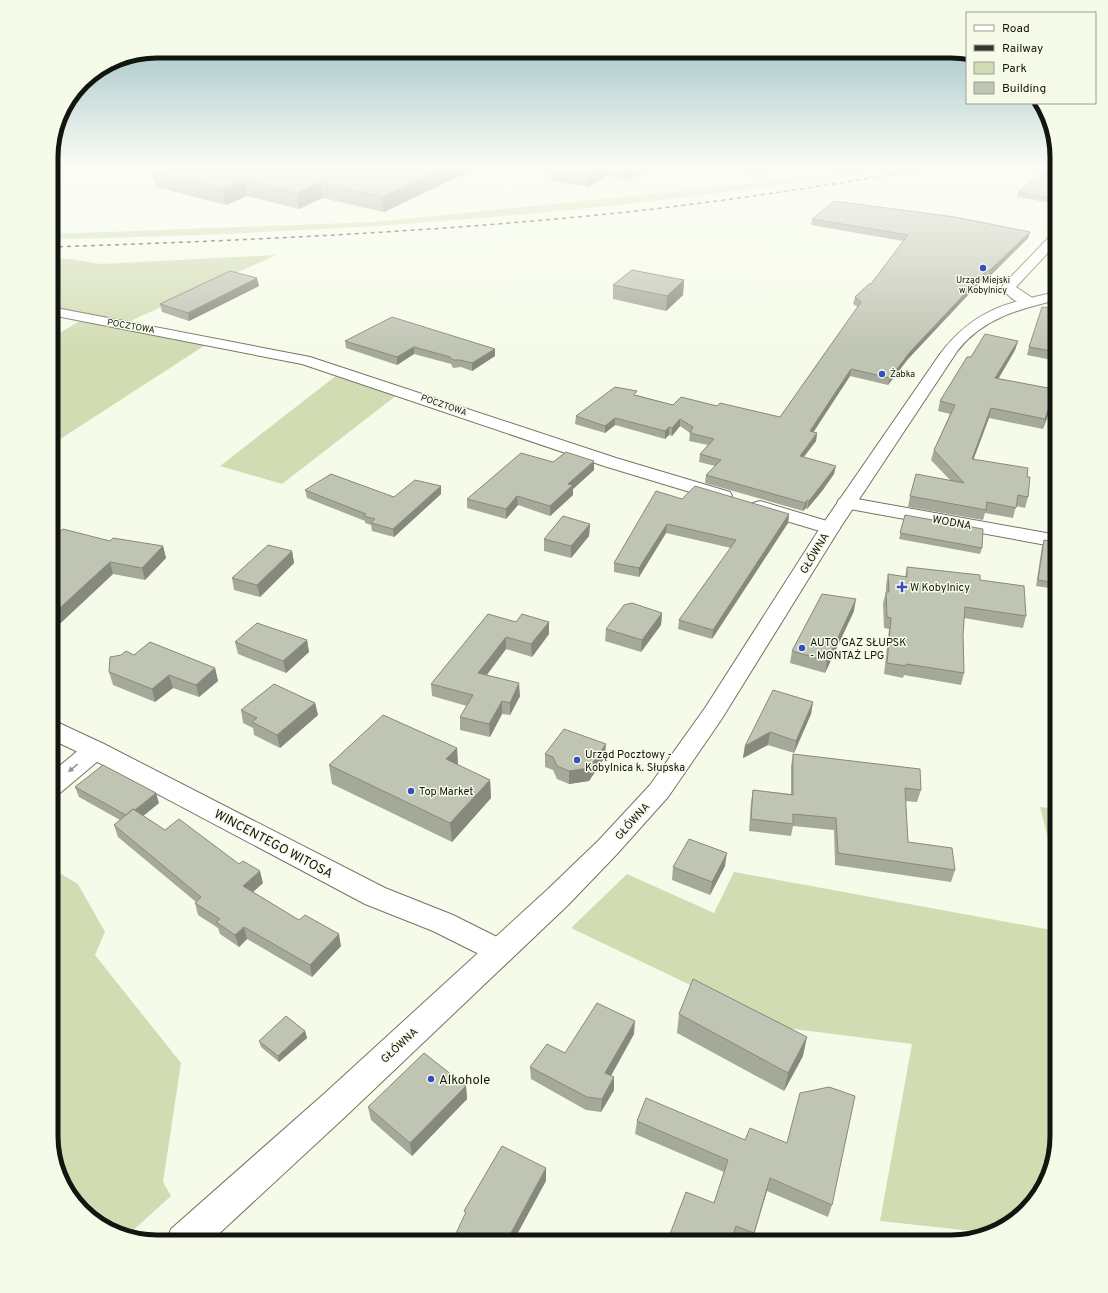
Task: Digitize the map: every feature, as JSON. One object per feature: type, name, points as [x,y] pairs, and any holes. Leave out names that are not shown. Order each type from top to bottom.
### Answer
[{"type":"street","points":[[1050,243],[1009,287],[1011,291],[1029,302],[1050,298]]},
{"type":"street","name":"GŁÓWNA","points":[[192,1235],[336,1104],[499,951],[608,847],[659,791],[713,714],[846,503],[945,357],[967,331],[985,319],[1029,302]]},
{"type":"street","name":"POCZTOWA","points":[[58,312],[305,360],[610,462],[830,528]]},
{"type":"street","name":"WODNA","points":[[846,503],[1050,540]]},
{"type":"street","name":"WINCENTEGO WITOSA","points":[[58,732],[95,750],[375,896],[443,923],[499,951]]},
{"type":"street","points":[[58,781],[95,750]]},
{"type":"green space","points":[[176,229],[315,229],[58,239],[58,234]]},
{"type":"green space","points":[[276,255],[128,322],[58,308],[58,259],[71,259],[101,264]]},
{"type":"green space","points":[[80,321],[207,344],[58,440],[58,334]]},
{"type":"green space","points":[[337,375],[397,395],[282,484],[220,466]]},
{"type":"green space","points":[[1040,807],[1050,808],[1050,846]]},
{"type":"green space","points":[[58,872],[78,884],[105,932],[95,955],[181,1063],[163,1182],[171,1196],[132,1232],[113,1225],[97,1215],[87,1206],[78,1196],[68,1180],[63,1168],[58,1136]]},
{"type":"green space","points":[[734,872],[1050,930],[1049,1149],[1047,1161],[1040,1180],[1030,1196],[1021,1206],[1000,1222],[977,1231],[880,1221],[912,1044],[778,1027],[571,928],[627,874],[714,913]]},
{"type":"building","points":[[874,229],[1017,229],[1030,232],[989,271],[987,270],[910,352],[890,378],[851,369],[810,431],[817,433],[800,456],[836,466],[809,501],[807,500],[805,503],[706,475],[721,460],[700,454],[714,439],[690,433],[693,427],[680,419],[672,428],[669,427],[665,431],[615,418],[605,426],[576,416],[615,387],[637,391],[634,395],[673,405],[681,397],[717,406],[720,403],[780,417],[861,302],[855,297],[869,284],[871,284],[908,235]]},
{"type":"building","points":[[632,270],[684,280],[667,296],[613,285]]},
{"type":"building","points":[[230,271],[257,278],[188,313],[160,304]]},
{"type":"building","points":[[1042,307],[1050,308],[1050,351],[1029,347]]},
{"type":"building","points":[[392,317],[495,349],[472,363],[453,360],[450,357],[414,347],[397,357],[345,341]]},
{"type":"building","points":[[985,334],[1018,341],[995,378],[1048,388],[1050,382],[1050,405],[1045,419],[991,408],[972,459],[1028,468],[1027,477],[1030,477],[1028,497],[1018,495],[1016,508],[987,502],[986,510],[910,496],[916,474],[964,483],[934,450],[955,405],[940,401],[967,357],[971,357]]},
{"type":"building","points":[[566,452],[594,461],[568,484],[573,485],[550,506],[517,496],[506,509],[467,499],[521,453],[553,462]]},
{"type":"building","points":[[331,474],[394,497],[415,480],[441,486],[393,529],[371,523],[375,519],[364,516],[366,514],[305,490]]},
{"type":"building","points":[[695,486],[789,514],[713,630],[679,620],[736,540],[667,524],[639,568],[614,563],[656,491],[682,499]]},
{"type":"building","points":[[905,515],[983,529],[982,548],[900,533]]},
{"type":"building","points":[[563,516],[590,524],[571,546],[544,539]]},
{"type":"building","points":[[63,529],[110,541],[113,538],[163,546],[142,568],[110,562],[58,610],[58,533]]},
{"type":"building","points":[[1044,540],[1050,541],[1050,582],[1038,580]]},
{"type":"building","points":[[268,545],[292,551],[257,585],[232,578]]},
{"type":"building","points":[[907,567],[980,575],[980,580],[1024,586],[1026,616],[965,607],[963,635],[964,673],[906,664],[906,666],[887,663],[891,618],[887,617],[886,592],[889,592],[888,574],[907,577]]},
{"type":"building","points":[[822,594],[856,599],[827,661],[792,651]]},
{"type":"building","points":[[632,603],[662,613],[642,640],[606,629],[624,605]]},
{"type":"building","points":[[488,614],[516,622],[522,614],[549,622],[531,644],[506,637],[478,673],[519,683],[510,703],[502,701],[489,724],[460,717],[473,695],[431,684]]},
{"type":"building","points":[[257,623],[307,640],[283,661],[235,642]]},
{"type":"building","points":[[150,642],[215,668],[196,685],[169,675],[152,689],[109,672],[110,657],[121,655],[126,651],[134,655]]},
{"type":"building","points":[[274,684],[315,703],[277,735],[252,722],[257,718],[241,710]]},
{"type":"building","points":[[773,690],[813,702],[796,741],[770,732],[745,746]]},
{"type":"building","name":"Top Market","points":[[383,715],[457,748],[446,759],[490,780],[450,823],[329,765]]},
{"type":"building","points":[[564,729],[606,744],[589,768],[569,771],[557,766],[553,757],[545,754]]},
{"type":"building","points":[[793,754],[920,769],[921,790],[905,788],[908,842],[952,848],[955,870],[838,853],[836,818],[793,814],[793,824],[751,819],[753,790],[793,795]]},
{"type":"building","points":[[103,765],[156,793],[135,810],[133,809],[126,815],[75,787]]},
{"type":"building","points":[[133,809],[165,830],[179,819],[239,864],[243,861],[260,871],[243,886],[299,920],[305,915],[339,934],[310,965],[244,927],[235,935],[216,922],[220,919],[195,903],[201,897],[114,825]]},
{"type":"building","points":[[689,839],[727,853],[712,882],[673,867]]},
{"type":"building","points":[[693,979],[807,1037],[788,1073],[679,1014]]},
{"type":"building","points":[[597,1003],[635,1021],[605,1073],[614,1077],[602,1099],[587,1097],[530,1067],[547,1044],[565,1053]]},
{"type":"building","points":[[286,1016],[305,1031],[278,1056],[259,1041]]},
{"type":"building","points":[[424,1053],[466,1086],[410,1143],[368,1107]]},
{"type":"building","points":[[829,1087],[855,1096],[832,1205],[770,1178],[754,1233],[736,1226],[733,1235],[670,1235],[686,1192],[714,1203],[728,1160],[637,1121],[646,1098],[745,1140],[750,1128],[787,1143],[800,1093]]},
{"type":"building","points":[[502,1146],[546,1168],[510,1235],[455,1235],[466,1212],[464,1211]]},
{"type":"railway","points":[[58,247],[325,236],[421,229]]},
{"type":"place","name":"Urząd Miejski w Kobylnicy","points":[[983,268]]},
{"type":"place","name":"Żabka","points":[[882,374]]},
{"type":"place","name":"W Kobylnicy","points":[[902,587]]},
{"type":"place","name":"AUTO GAZ SŁUPSK - MONTAŻ LPG","points":[[802,648]]},
{"type":"place","name":"Urząd Pocztowy - Kobylnica k. Słupska","points":[[577,760]]},
{"type":"place","name":"Top Market","points":[[411,791]]},
{"type":"place","name":"Alkohole","points":[[431,1079]]}]
